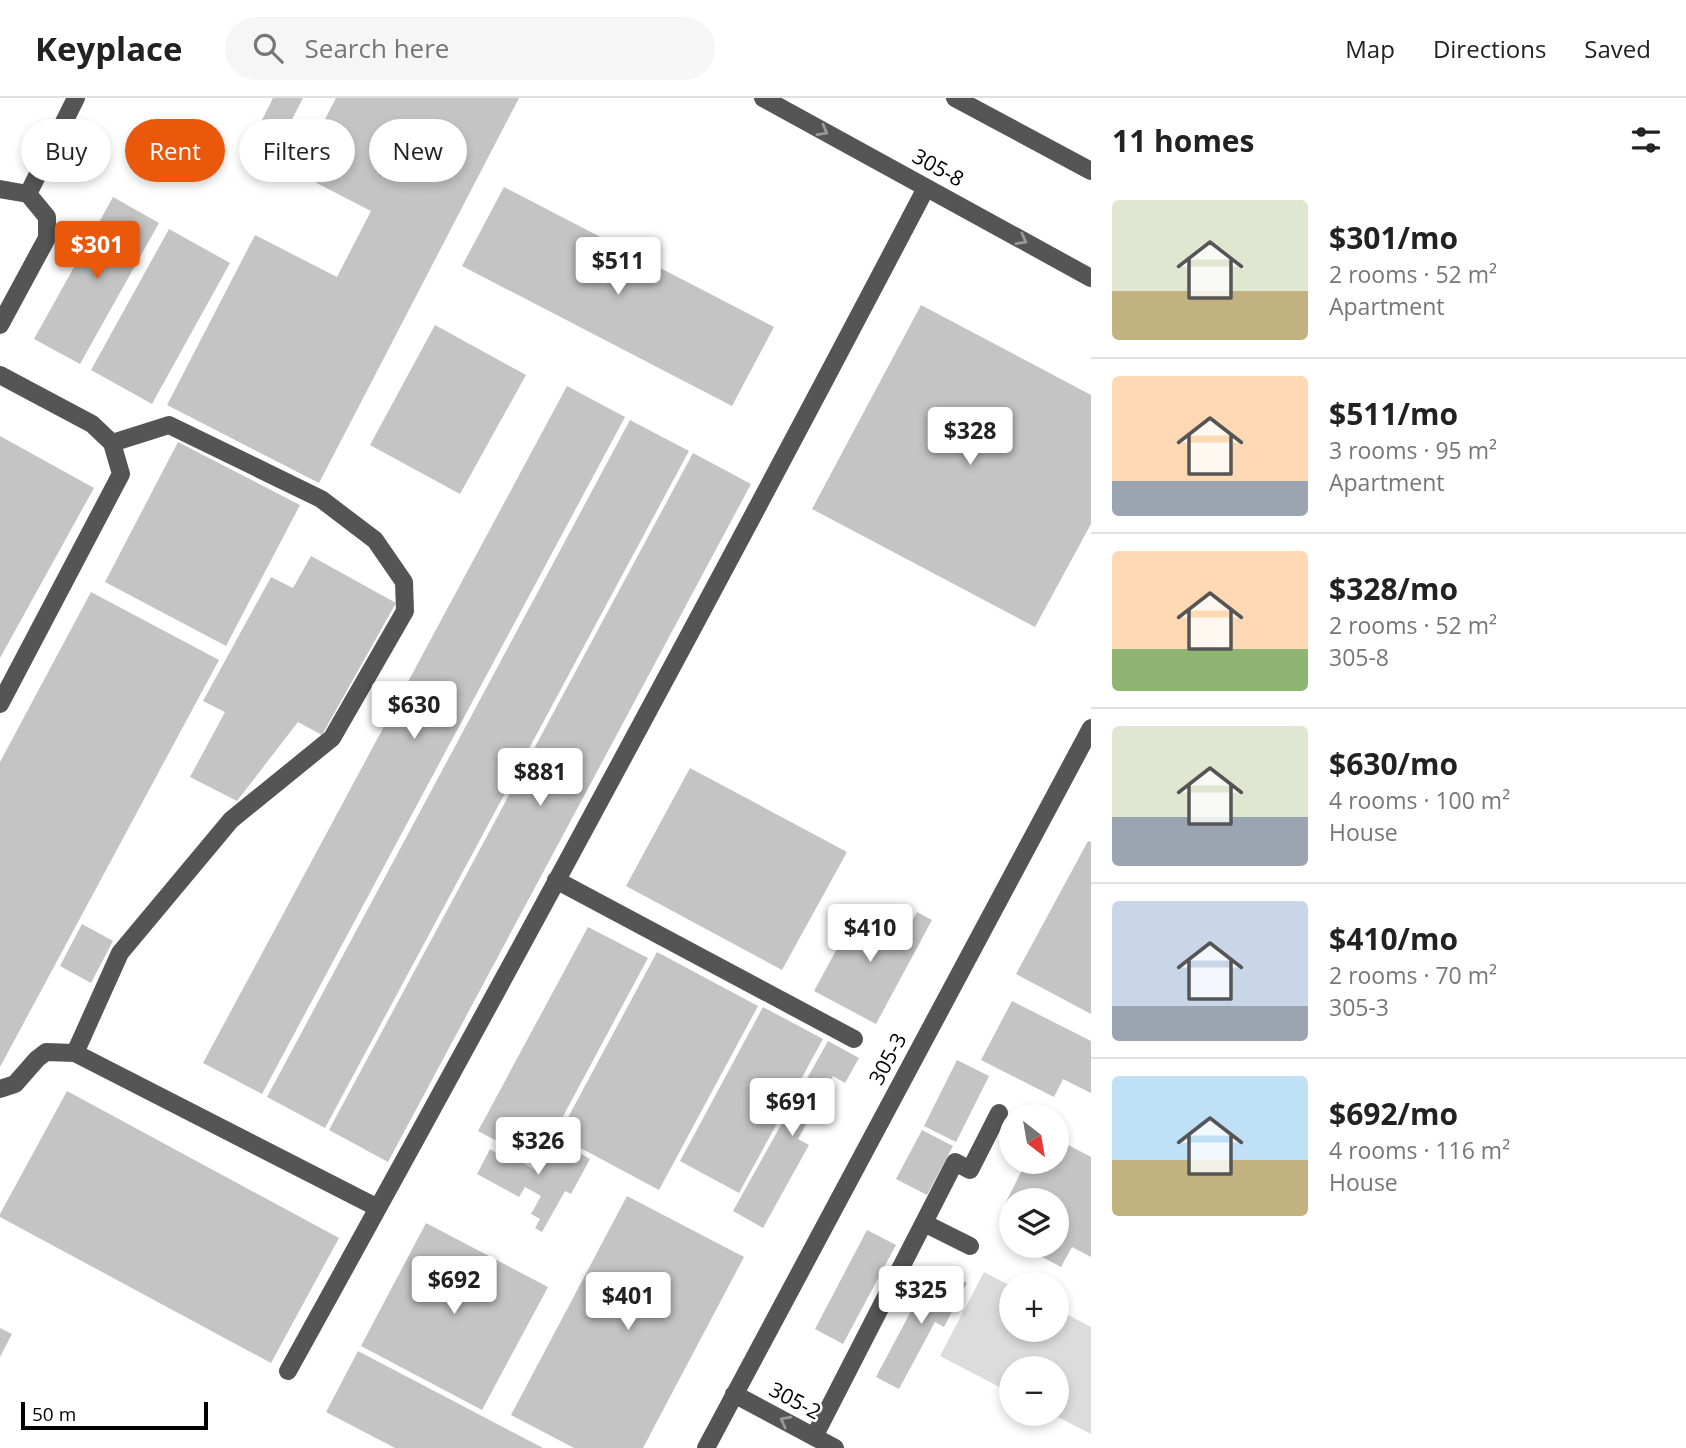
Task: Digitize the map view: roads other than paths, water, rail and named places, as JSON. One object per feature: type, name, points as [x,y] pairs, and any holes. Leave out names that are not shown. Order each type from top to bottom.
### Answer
[{"type":"street","points":[[27,194],[76,98]]},
{"type":"street","name":"305-8","points":[[763,98],[1091,278]]},
{"type":"street","points":[[956,98],[1091,171]]},
{"type":"street","points":[[288,1371],[775,477],[926,188]]},
{"type":"street","points":[[0,189],[27,194],[47,217],[47,238],[0,325]]},
{"type":"street","points":[[0,375],[92,424],[113,443],[121,474],[0,704]]},
{"type":"street","points":[[75,1053],[120,953],[231,820],[332,738],[405,611],[404,582],[376,540],[321,499],[169,425],[113,443]]},
{"type":"street","name":"305-3","points":[[706,1448],[1091,728]]},
{"type":"street","points":[[556,880],[854,1040]]},
{"type":"street","points":[[0,1089],[15,1084],[46,1052],[75,1053],[378,1208]]},
{"type":"street","points":[[814,1437],[955,1162],[970,1170],[999,1113]]},
{"type":"street","points":[[924,1223],[970,1246]]},
{"type":"street","name":"305-2","points":[[734,1394],[835,1448]]}]
